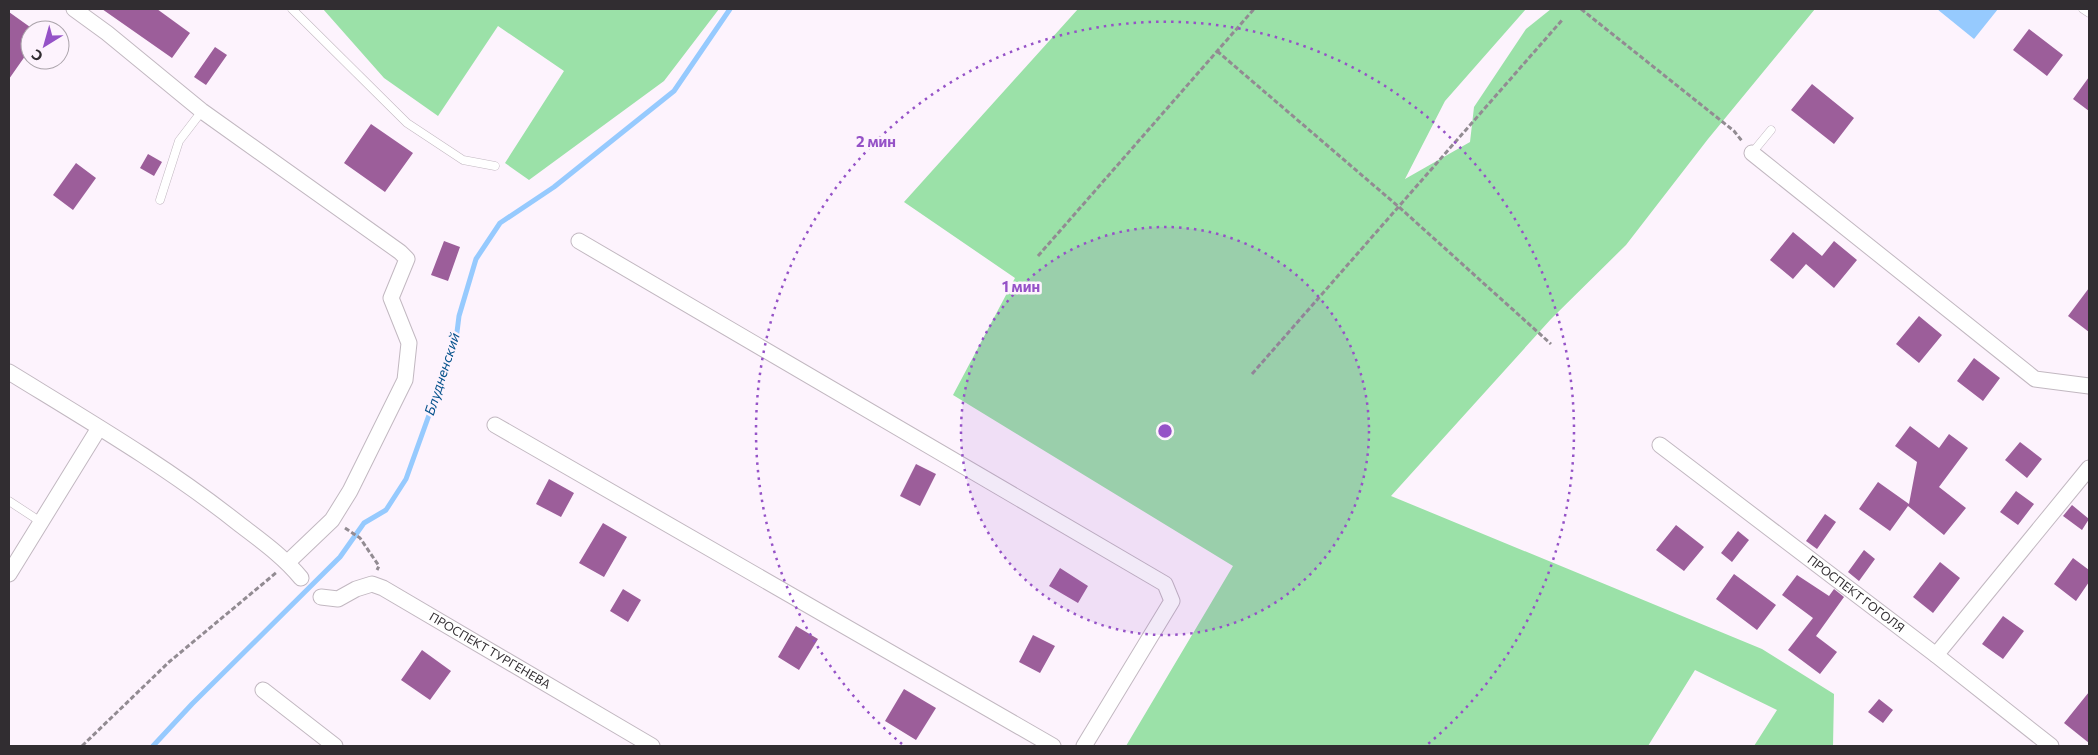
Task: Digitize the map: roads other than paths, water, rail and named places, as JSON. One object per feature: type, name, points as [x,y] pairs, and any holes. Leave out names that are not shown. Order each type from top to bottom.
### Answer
[{"type":"street","points":[[74,9],[107,33],[202,111],[323,195],[407,259],[391,298],[409,343],[405,380],[350,491],[332,520],[288,562]]},
{"type":"street","points":[[1752,153],[2035,379],[2089,386]]},
{"type":"street","points":[[578,241],[1165,584],[1172,601],[1084,746]]},
{"type":"street","points":[[9,372],[201,494],[288,562],[301,578]]},
{"type":"street","points":[[495,425],[1053,746]]},
{"type":"street","points":[[9,574],[99,428]]},
{"type":"street","name":"ПРОСПЕКТ ГОГОЛЯ","points":[[1660,445],[1936,655],[2050,746]]},
{"type":"street","points":[[1936,655],[2089,468]]},
{"type":"street","name":"ПРОСПЕКТ ТУРГЕНЕВА","points":[[321,597],[338,599],[356,589],[372,584],[383,588],[652,746]]},
{"type":"street","points":[[263,690],[335,746]]},
{"type":"lane","points":[[292,9],[407,123],[464,160],[495,166]]},
{"type":"lane","points":[[2083,9],[2089,13]]},
{"type":"lane","points":[[160,200],[179,141],[202,111]]},
{"type":"lane","points":[[1752,153],[1771,130]]},
{"type":"lane","points":[[9,502],[41,522]]},
{"type":"water","points":[[1937,9],[1998,9],[1974,39]]},
{"type":"waterway","name":"Блудненский","points":[[153,746],[192,704],[340,557],[364,523],[386,510],[406,479],[456,340],[459,316],[476,259],[500,223],[554,187],[674,91],[730,9]]}]
